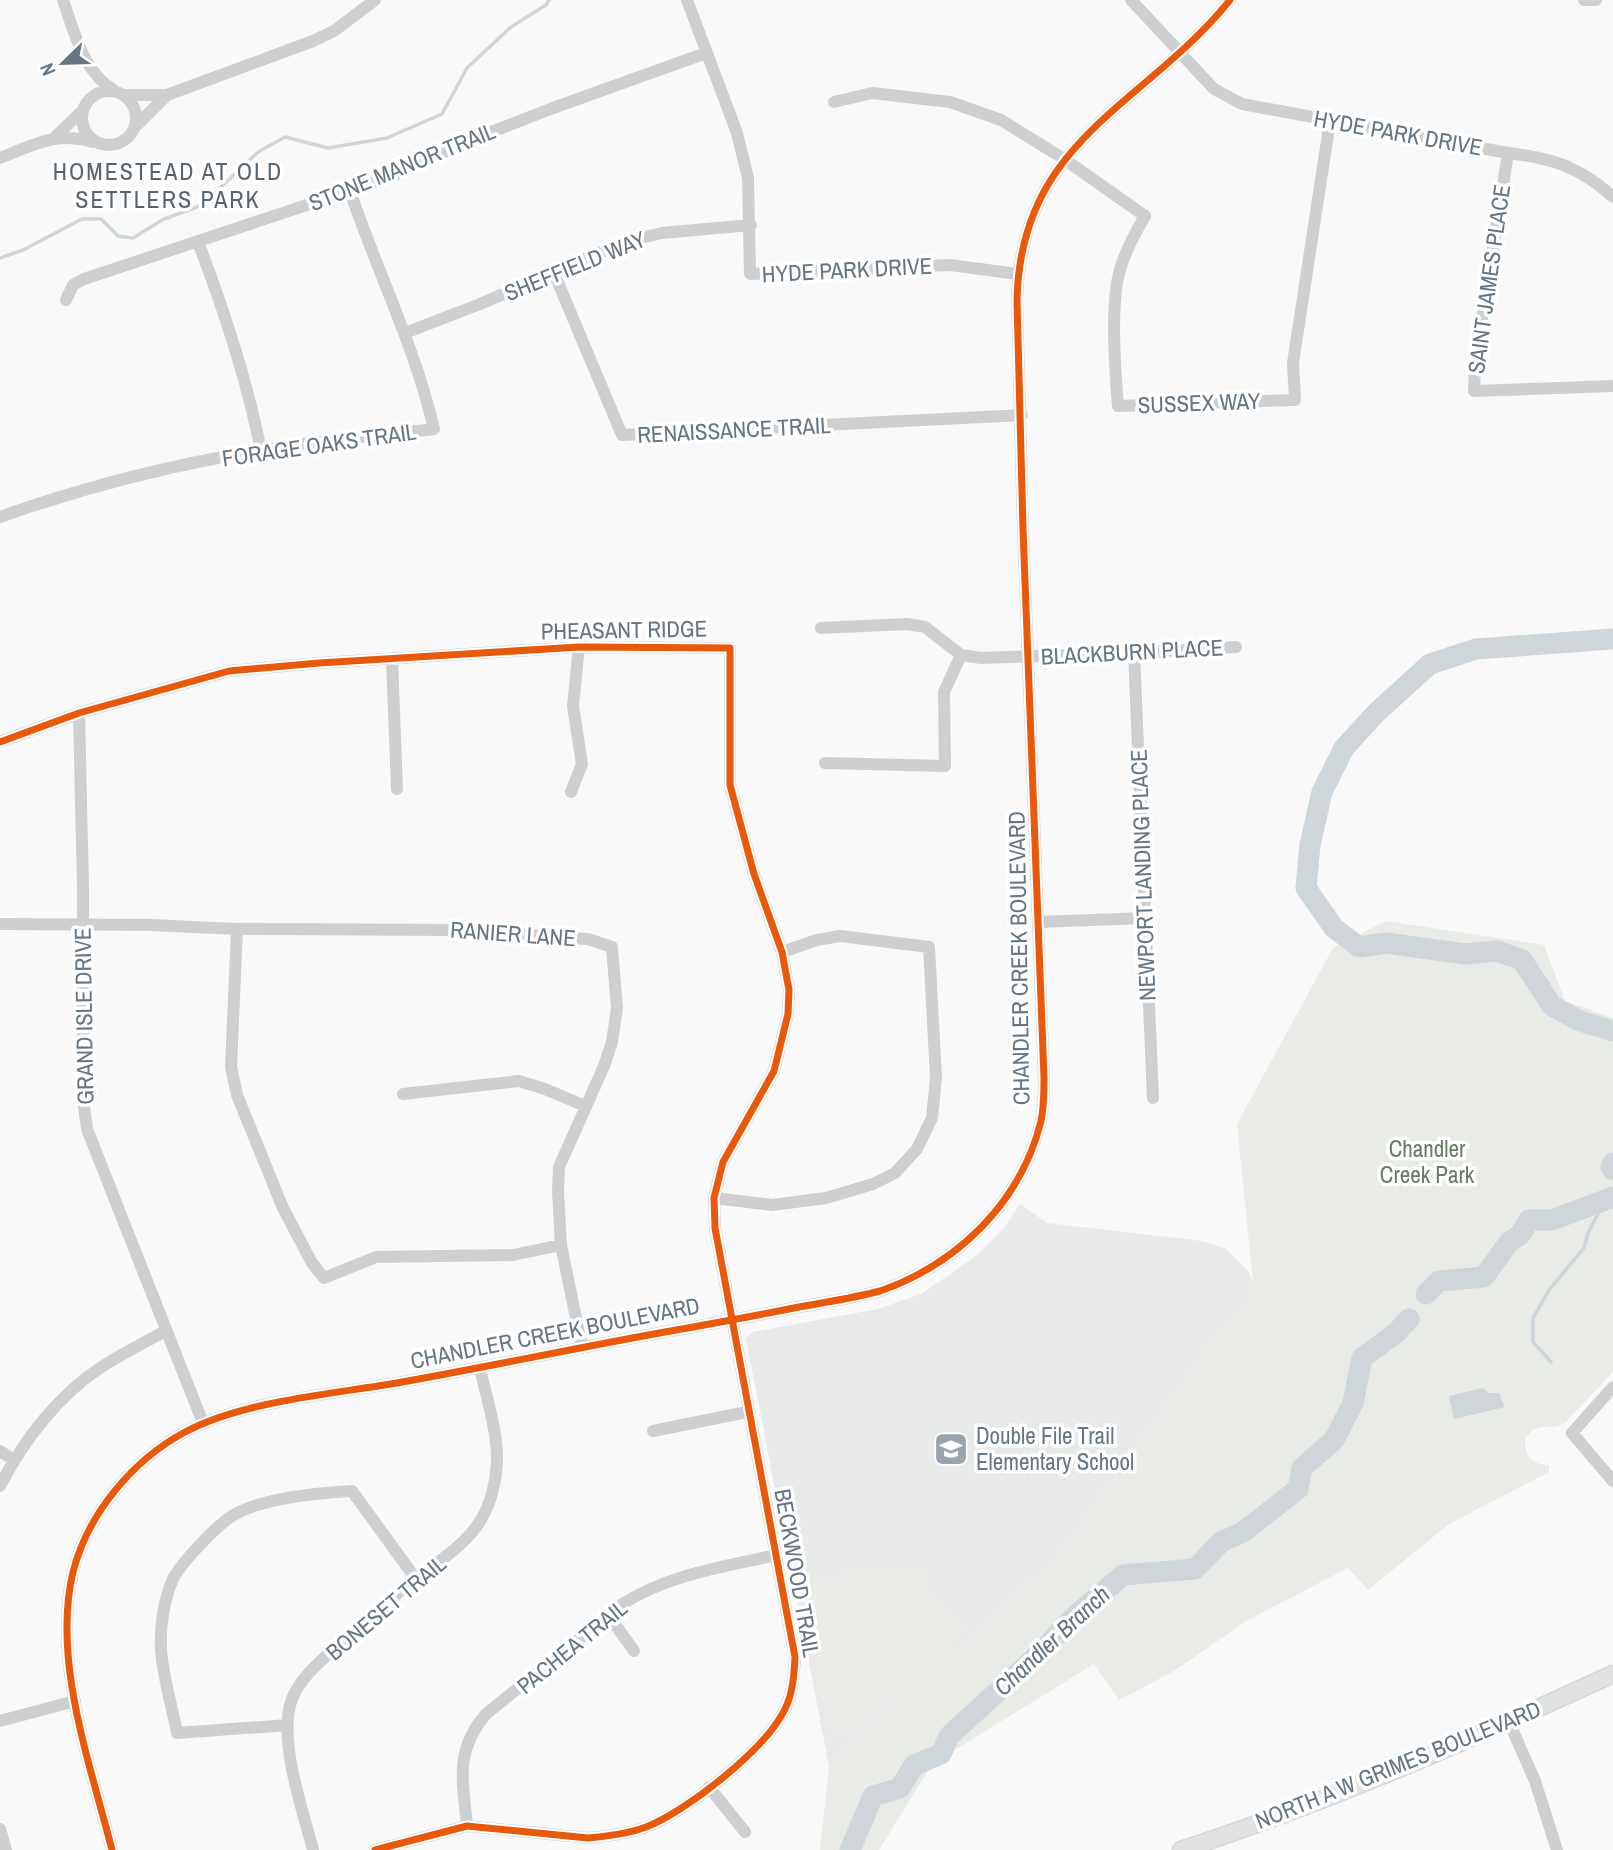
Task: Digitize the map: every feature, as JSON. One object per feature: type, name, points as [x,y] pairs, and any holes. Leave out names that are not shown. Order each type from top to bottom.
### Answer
[{"type":"main road","name":"NORTH A W GRIMES BOULEVARD","points":[[1181,1850],[1338,1793],[1509,1722],[1613,1674]]},
{"type":"street","points":[[63,0],[87,64],[100,81],[119,93],[134,109],[135,127]]},
{"type":"street","points":[[54,138],[98,93],[167,95],[313,41],[334,31],[375,0]]},
{"type":"street","name":"HYDE PARK DRIVE","points":[[687,0],[737,133],[743,156],[748,178],[751,225],[750,274],[950,265],[1018,274]]},
{"type":"street","name":"HYDE PARK DRIVE","points":[[1131,0],[1214,89],[1242,104],[1508,153],[1544,157],[1578,171],[1613,197]]},
{"type":"street","name":"CHANDLER CREEK BOULEVARD","points":[[112,1850],[75,1701],[68,1664],[66,1626],[72,1578],[85,1540],[115,1490],[140,1463],[172,1439],[228,1414],[857,1296],[896,1285],[925,1272],[950,1256],[991,1217],[1027,1158],[1041,1119],[1044,1078],[1028,657],[1018,274],[1021,252],[1032,218],[1050,179],[1064,159],[1096,125],[1179,51],[1230,0]]},
{"type":"street","points":[[1584,0],[1596,0]]},
{"type":"street","name":"STONE MANOR TRAIL","points":[[66,300],[73,285],[84,279],[391,177],[468,141],[706,53]]},
{"type":"street","points":[[87,64],[88,93],[81,121],[89,138],[97,143]]},
{"type":"street","points":[[834,102],[872,93],[950,102],[1001,120],[1064,159]]},
{"type":"street","points":[[0,158],[54,138],[71,137],[106,146],[124,141],[167,95]]},
{"type":"street","name":"SUSSEX WAY","points":[[1064,159],[1145,216],[1119,271],[1115,301],[1118,406],[1295,400],[1293,363],[1330,121]]},
{"type":"street","name":"SAINT JAMES PLACE","points":[[1508,153],[1475,363],[1474,391],[1613,386]]},
{"type":"street","name":"FORAGE OAKS TRAIL","points":[[0,517],[181,466],[261,451],[434,429],[425,389],[367,242],[350,191]]},
{"type":"street","name":"SHEFFIELD WAY","points":[[405,333],[627,241],[647,235],[751,225]]},
{"type":"street","points":[[198,242],[215,286],[249,394],[261,451]]},
{"type":"street","name":"RENAISSANCE TRAIL","points":[[554,272],[622,435],[1022,415]]},
{"type":"street","points":[[821,628],[906,624],[925,626],[961,655],[944,692],[945,766],[825,763]]},
{"type":"street","points":[[571,792],[582,764],[573,706],[579,647]]},
{"type":"street","name":"PHEASANT RIDGE","points":[[0,742],[79,713],[229,671],[579,647],[730,648],[730,785],[754,874],[782,952],[789,990],[788,1014],[774,1071],[723,1162],[714,1198],[715,1228],[732,1320]]},
{"type":"street","name":"BLACKBURN PLACE","points":[[961,655],[981,658],[1028,657],[1236,647]]},
{"type":"street","name":"NEWPORT LANDING PLACE","points":[[1134,653],[1153,1098]]},
{"type":"street","points":[[392,659],[397,789]]},
{"type":"street","name":"GRAND ISLE DRIVE","points":[[79,713],[83,1099],[88,1129],[203,1423]]},
{"type":"street","points":[[1039,922],[1145,918]]},
{"type":"street","name":"RANIER LANE","points":[[0,924],[457,930],[588,939],[612,947],[617,1009],[612,1042],[559,1167],[562,1245],[582,1347]]},
{"type":"street","points":[[237,929],[231,1067],[237,1095],[283,1208],[312,1263],[324,1278],[376,1257],[513,1255],[562,1245]]},
{"type":"street","points":[[714,1198],[772,1205],[826,1198],[873,1184],[895,1173],[917,1149],[932,1118],[936,1079],[929,947],[840,936],[817,940],[782,952]]},
{"type":"street","points":[[403,1094],[519,1081],[585,1107]]},
{"type":"street","name":"BECKWOOD TRAIL","points":[[375,1850],[393,1848],[467,1826],[528,1830],[578,1844],[645,1827],[671,1814],[709,1787],[766,1738],[786,1708],[791,1692],[795,1657],[747,1412],[732,1320]]},
{"type":"street","points":[[0,1486],[14,1460],[41,1424],[84,1381],[101,1367],[165,1331]]},
{"type":"street","name":"BONESET TRAIL","points":[[313,1850],[291,1766],[288,1725],[292,1700],[304,1677],[416,1579],[465,1542],[492,1500],[497,1460],[480,1368]]},
{"type":"street","points":[[1613,1387],[1572,1433],[1613,1480]]},
{"type":"street","points":[[653,1431],[747,1412]]},
{"type":"street","points":[[0,1451],[14,1460]]},
{"type":"street","points":[[288,1725],[177,1733],[161,1649],[164,1610],[173,1577],[209,1535],[233,1515],[268,1503],[315,1493],[352,1491],[416,1579]]},
{"type":"street","name":"PACHEA TRAIL","points":[[467,1826],[462,1763],[465,1748],[475,1727],[486,1714],[640,1593],[692,1573],[776,1555]]},
{"type":"street","points":[[609,1616],[635,1651]]},
{"type":"street","points":[[0,1721],[75,1701]]},
{"type":"street","points":[[1509,1722],[1535,1781],[1557,1850]]},
{"type":"street","points":[[709,1787],[745,1832]]},
{"type":"street","points":[[0,1829],[6,1850]]},
{"type":"shaded area","name":"Double File Trail Elementary School","points":[[1020,1204],[1047,1223],[1202,1241],[1226,1249],[1249,1272],[1255,1302],[1225,1324],[1057,1558],[829,1766],[746,1339],[752,1332],[878,1309],[921,1294],[975,1257],[1004,1228]]},
{"type":"shaded area","points":[[1483,1388],[1489,1393],[1499,1393],[1505,1407],[1454,1419],[1449,1396]]},
{"type":"green space","name":"Chandler Creek Park","points":[[1386,921],[1544,945],[1565,1001],[1613,1018],[1613,1372],[1566,1422],[1555,1427],[1535,1429],[1525,1439],[1528,1455],[1534,1461],[1549,1465],[1549,1472],[1449,1524],[1368,1590],[1348,1568],[1248,1620],[1174,1671],[1119,1700],[1094,1664],[932,1764],[879,1850],[820,1850],[829,1766],[1057,1558],[1225,1324],[1255,1302],[1237,1124],[1333,948]]},
{"type":"green space","points":[[927,1566],[930,1593],[968,1628],[849,1739],[830,1729],[796,1583],[851,1573],[881,1573]]},
{"type":"waterway","points":[[0,258],[23,250],[82,219],[101,219],[118,236],[133,238],[162,220],[202,205],[258,152],[285,137],[328,148],[387,138],[442,114],[467,68],[511,27],[546,5],[549,0]]},
{"type":"waterway","name":"Chandler Branch","points":[[1613,639],[1476,649],[1430,664],[1377,712],[1344,748],[1322,792],[1310,845],[1306,888],[1334,928],[1359,947],[1386,943],[1465,954],[1497,951],[1522,960],[1552,1006],[1580,1021],[1613,1031]]},
{"type":"waterway","name":"Chandler Branch","points":[[1613,1163],[1613,1170]]},
{"type":"waterway","name":"Chandler Branch","points":[[1426,1294],[1439,1281],[1484,1277],[1509,1242],[1520,1235],[1529,1220],[1552,1220],[1613,1197]]},
{"type":"waterway","points":[[1551,1362],[1533,1342],[1533,1318],[1549,1290],[1584,1248],[1588,1233],[1605,1200]]},
{"type":"waterway","name":"Chandler Branch","points":[[850,1850],[873,1796],[900,1788],[914,1765],[941,1754],[949,1736],[1040,1653],[1073,1618],[1123,1575],[1195,1569],[1221,1542],[1243,1532],[1298,1489],[1302,1468],[1334,1440],[1353,1403],[1362,1358],[1396,1333],[1409,1319]]},
{"type":"cycle path","points":[[112,1850],[76,1711],[67,1640],[68,1606],[73,1572],[90,1529],[115,1490],[148,1457],[185,1432],[208,1421],[260,1406],[431,1377],[880,1291],[908,1279],[960,1247],[1002,1203],[1018,1178],[1032,1150],[1041,1121],[1044,1083],[1017,301],[1023,246],[1039,200],[1063,162],[1092,130],[1196,37],[1230,0]]},
{"type":"cycle path","points":[[0,742],[79,713],[229,671],[579,647],[730,648],[730,785],[754,874],[782,952],[789,990],[788,1014],[774,1071],[723,1162],[714,1198],[715,1228],[795,1657],[790,1697],[775,1725],[743,1760],[703,1793],[646,1827],[588,1838],[467,1826],[375,1850]]},
{"type":"place","name":"Double File Trail Elementary School","points":[[951,1449]]},
{"type":"district","name":"HOMESTEAD AT OLD SETTLERS PARK","points":[[168,186]]}]
